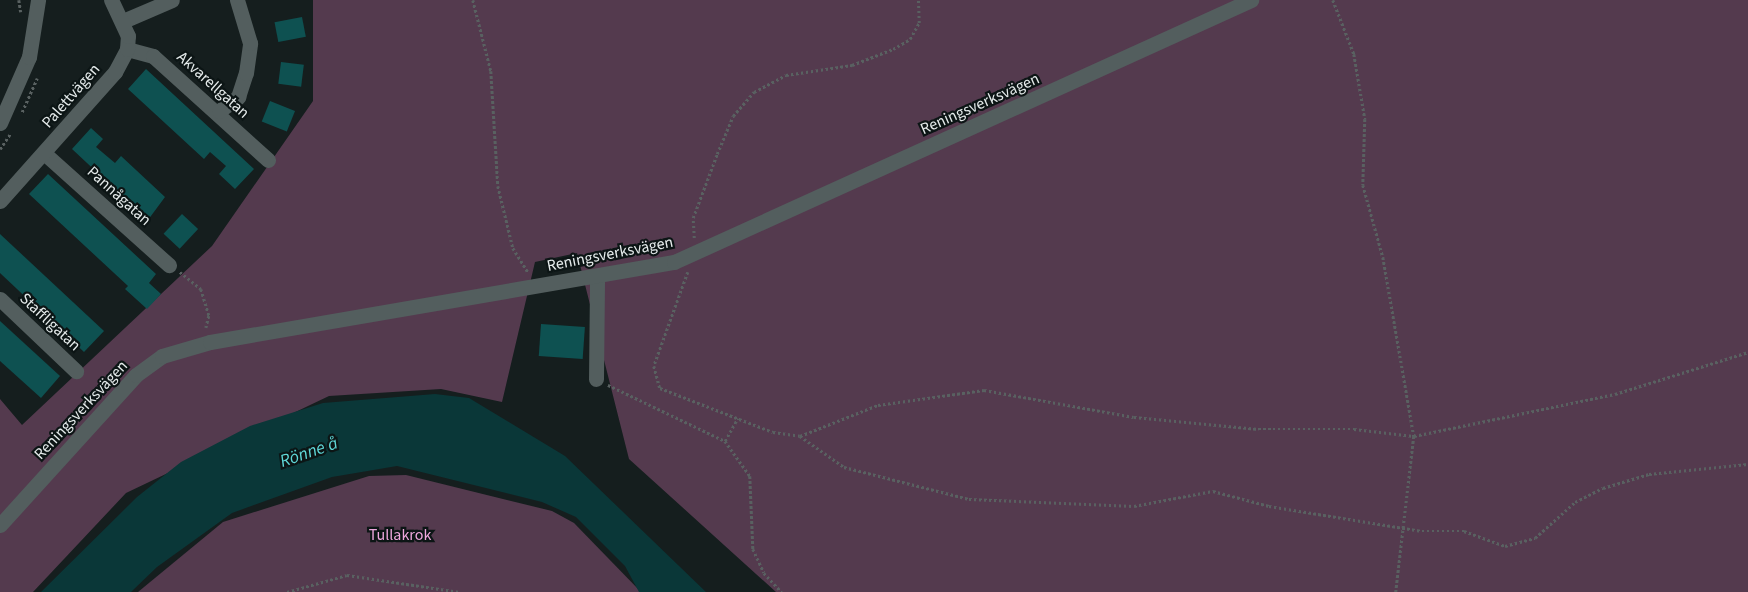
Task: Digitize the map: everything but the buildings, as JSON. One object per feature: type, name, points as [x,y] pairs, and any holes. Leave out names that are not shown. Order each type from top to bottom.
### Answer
[{"type":"street","points":[[0,123],[28,57],[38,0]]},
{"type":"street","points":[[112,0],[123,21],[127,49]]},
{"type":"street","points":[[123,21],[172,0]]},
{"type":"street","points":[[219,111],[238,97],[246,73],[250,43],[237,0]]},
{"type":"street","name":"Reningsverksvägen","points":[[0,525],[142,369],[162,356],[202,344],[674,262],[1251,0]]},
{"type":"street","name":"Akvarellgatan","points":[[127,49],[154,56],[219,111],[268,160]]},
{"type":"street","name":"Palettvägen","points":[[0,201],[115,72],[127,49]]},
{"type":"street","name":"Pannågatan","points":[[44,153],[170,265]]},
{"type":"street","points":[[596,379],[597,276]]},
{"type":"street","name":"Staffligatan","points":[[0,299],[76,371]]},
{"type":"path","points":[[473,0],[491,71],[498,186],[513,248],[537,286]]},
{"type":"path","points":[[918,0],[919,23],[910,39],[852,65],[779,78],[754,92],[733,116],[693,218],[695,253],[654,366],[660,388],[773,432],[800,436],[844,467],[970,499],[1134,506],[1213,491],[1269,506],[1403,528],[1464,531],[1505,546],[1535,538],[1575,502],[1603,488],[1649,474],[1748,464]]},
{"type":"path","points":[[1333,0],[1354,54],[1365,119],[1362,185],[1383,257],[1414,436],[1396,592]]},
{"type":"path","points":[[170,265],[201,289],[209,316],[202,344]]},
{"type":"path","points":[[800,436],[878,405],[984,390],[1134,417],[1258,429],[1354,429],[1414,436],[1615,394],[1748,352]]},
{"type":"path","points":[[596,379],[725,440],[750,476],[753,549],[764,573],[782,592]]},
{"type":"path","points":[[725,440],[738,418]]},
{"type":"path","points":[[287,592],[295,588],[348,575],[460,592]]},
{"type":"path","points":[[295,588],[297,592]]},
{"type":"green space","points":[[313,0],[1748,0],[1748,592],[776,592],[629,459],[577,253],[535,262],[502,402],[441,389],[329,396],[126,493],[33,592],[0,592],[0,399],[22,425],[212,246],[313,101]]},
{"type":"green space","name":"Tullakrok","points":[[406,475],[552,511],[574,523],[641,592],[138,592],[223,522],[369,476]]},
{"type":"water","name":"Rönne å","points":[[435,394],[469,398],[565,456],[706,592],[639,592],[625,566],[576,517],[542,502],[397,466],[332,477],[232,513],[157,567],[131,592],[41,592],[137,497],[181,462],[250,426],[323,403]]}]
